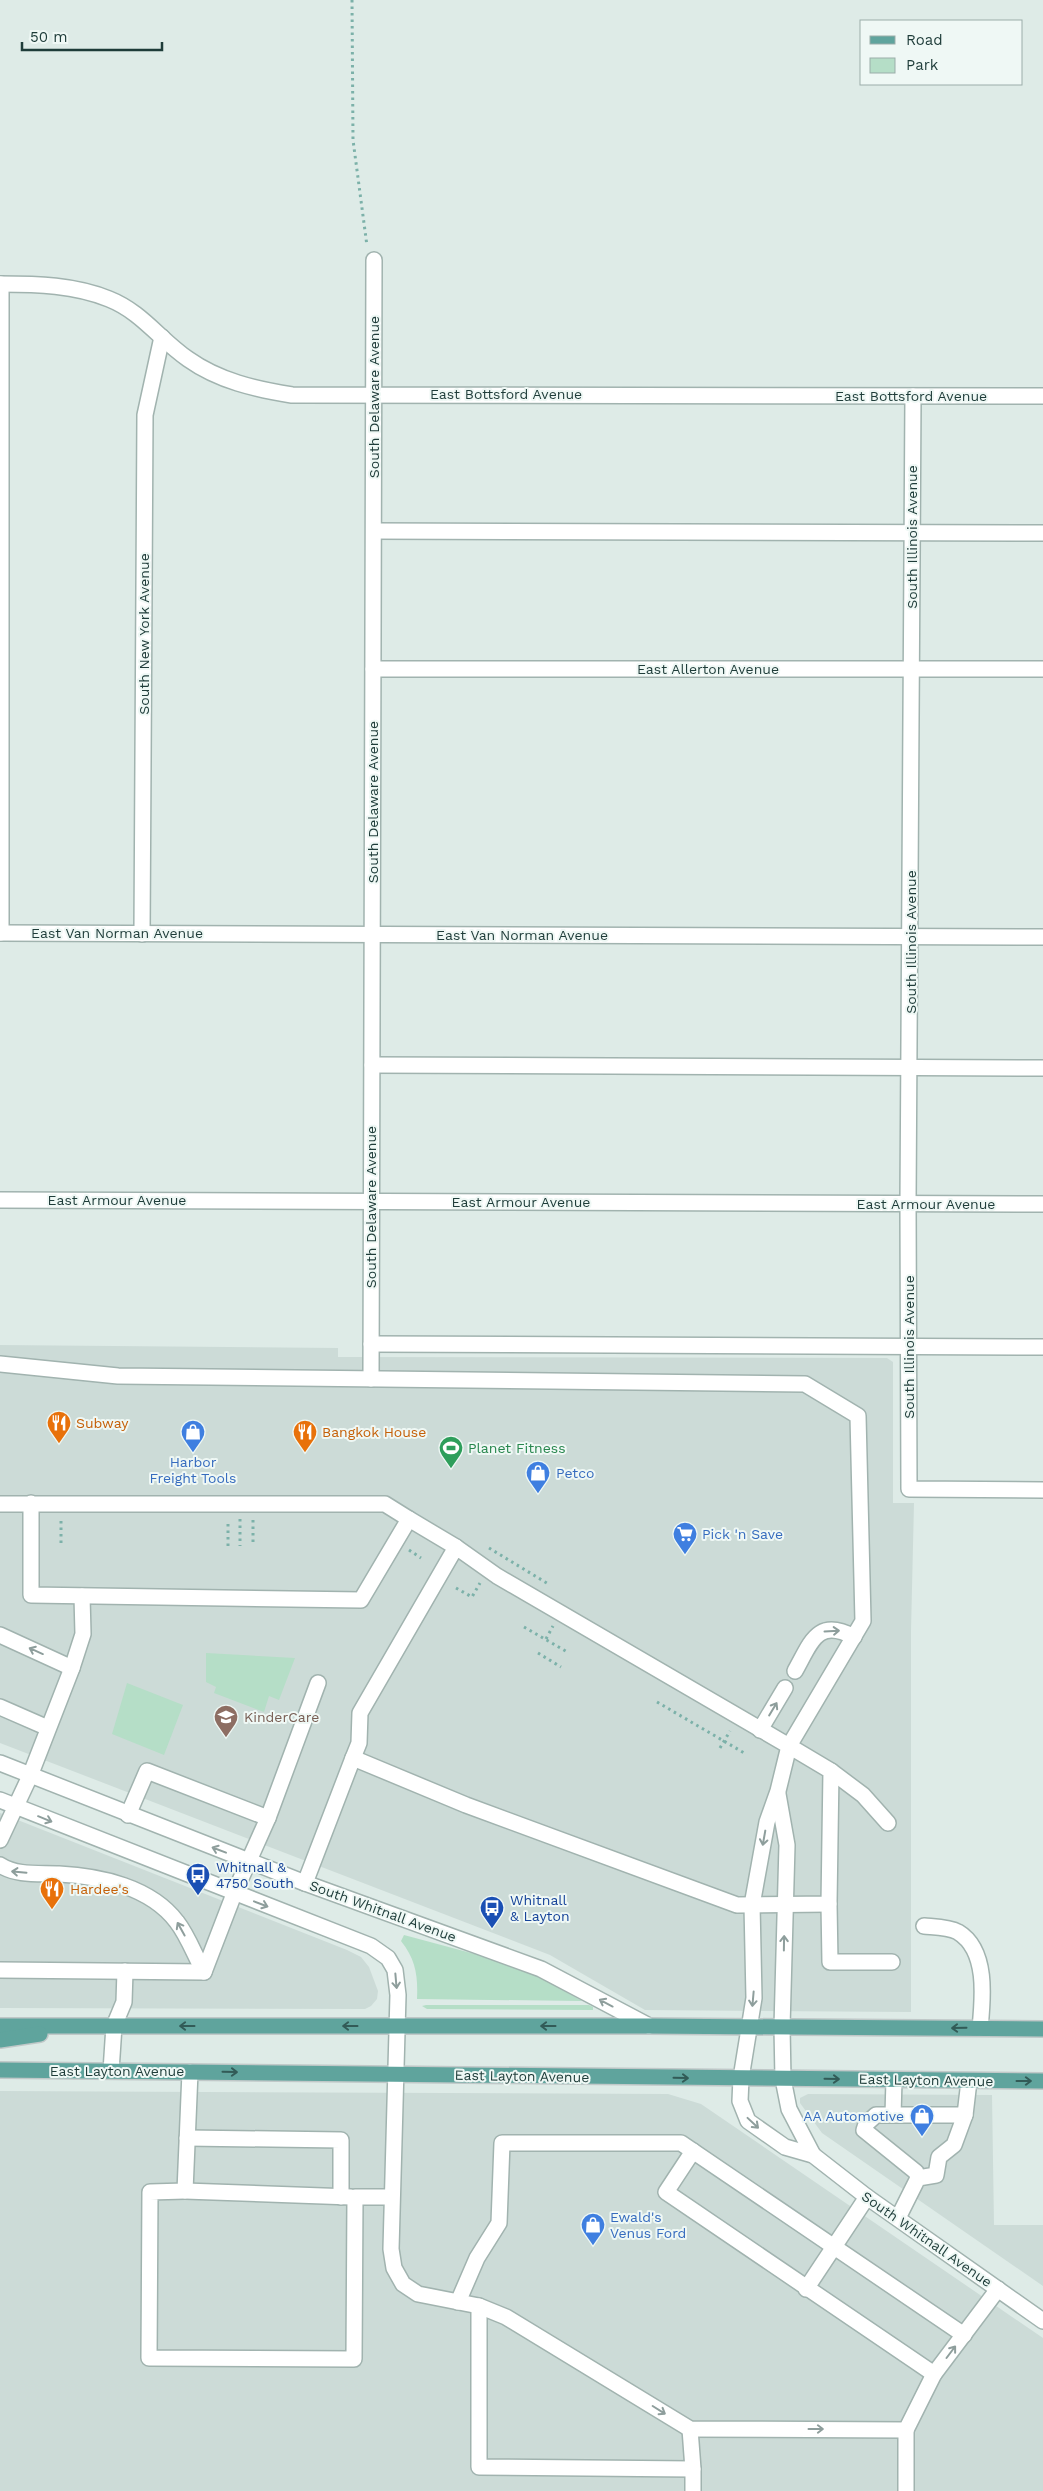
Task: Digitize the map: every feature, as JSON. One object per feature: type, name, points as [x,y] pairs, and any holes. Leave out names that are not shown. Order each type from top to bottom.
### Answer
[{"type":"main road","points":[[0,2026],[649,2026],[1043,2029]]},
{"type":"main road","points":[[0,2040],[91,2026]]},
{"type":"main road","name":"East Layton Avenue","points":[[0,2070],[1043,2082]]},
{"type":"street","name":"South Delaware Avenue","points":[[371,1379],[374,260]]},
{"type":"street","name":"East Bottsford Avenue","points":[[1,284],[61,286],[110,299],[139,315],[188,359],[219,376],[248,388],[292,394],[1043,396]]},
{"type":"street","points":[[1,284],[1,933]]},
{"type":"street","name":"South New York Avenue","points":[[142,934],[145,415],[162,337]]},
{"type":"street","name":"South Illinois Avenue","points":[[913,396],[908,1203],[909,1489],[1043,1490]]},
{"type":"street","points":[[374,530],[1043,533]]},
{"type":"street","name":"East Allerton Avenue","points":[[373,669],[1043,669]]},
{"type":"street","name":"East Van Norman Avenue","points":[[1,933],[1043,937]]},
{"type":"street","points":[[372,1065],[1043,1068]]},
{"type":"street","name":"East Armour Avenue","points":[[0,1200],[1043,1204]]},
{"type":"street","points":[[371,1344],[1043,1347]]},
{"type":"street","points":[[0,1364],[118,1376],[371,1379]]},
{"type":"street","name":"South Whitnall Avenue","points":[[371,1379],[805,1384],[858,1416],[863,1621],[789,1746],[778,1791],[767,1822],[752,1905],[754,1998],[741,2078],[740,2101],[748,2121],[784,2147],[813,2155],[1043,2321]]},
{"type":"street","points":[[0,1504],[384,1504],[456,1547],[497,1576],[831,1771],[863,1795],[888,1823]]},
{"type":"street","points":[[31,1504],[31,1596],[361,1600],[409,1519]]},
{"type":"street","points":[[304,1883],[359,1743],[360,1713],[456,1547]]},
{"type":"street","points":[[0,1850],[0,1840],[30,1776],[84,1634],[82,1596]]},
{"type":"street","points":[[795,1671],[817,1634],[828,1630],[843,1631],[854,1637]]},
{"type":"street","points":[[0,1635],[72,1668]]},
{"type":"street","points":[[204,1972],[234,1894],[268,1818],[318,1683]]},
{"type":"street","points":[[760,1730],[785,1688]]},
{"type":"street","points":[[0,1707],[48,1728]]},
{"type":"street","points":[[353,1758],[466,1805],[737,1905],[829,1904]]},
{"type":"street","name":"South Whitnall Avenue","points":[[0,1763],[304,1883],[540,1968],[649,2026]]},
{"type":"street","points":[[128,1815],[147,1771],[268,1818]]},
{"type":"street","points":[[831,1771],[830,1962],[892,1962]]},
{"type":"street","name":"South Whitnall Avenue","points":[[778,1791],[787,1845],[784,1905],[783,2079],[789,2109],[813,2155]]},
{"type":"street","points":[[0,1800],[234,1894],[370,1946],[388,1958],[395,1970],[398,2026],[391,2197],[391,2249],[394,2268],[403,2284],[418,2294],[479,2306],[506,2317],[618,2383],[690,2429],[906,2430]]},
{"type":"street","points":[[0,1865],[11,1872],[77,1875],[137,1891],[161,1905],[177,1922],[204,1972]]},
{"type":"street","points":[[924,1926],[957,1931],[972,1944],[980,1969],[982,2005],[980,2028]]},
{"type":"street","points":[[0,1970],[204,1972]]},
{"type":"street","points":[[111,2071],[114,2026],[124,2002],[125,1971]]},
{"type":"street","points":[[185,2191],[190,2072]]},
{"type":"street","points":[[893,2115],[894,2080]]},
{"type":"street","points":[[918,2178],[936,2175],[939,2157],[954,2145],[965,2116],[969,2081]]},
{"type":"street","points":[[898,2218],[918,2178],[916,2172],[864,2130],[866,2124],[876,2115],[965,2116]]},
{"type":"street","points":[[188,2138],[340,2140],[348,2197],[354,2359],[149,2358],[150,2192],[185,2191],[348,2197],[391,2197]]},
{"type":"street","points":[[458,2302],[477,2258],[499,2223],[502,2143],[681,2143],[964,2335]]},
{"type":"street","points":[[693,2151],[666,2192],[806,2289],[934,2374]]},
{"type":"street","points":[[806,2289],[868,2196]]},
{"type":"street","points":[[906,2491],[906,2430],[934,2374],[998,2289]]},
{"type":"street","points":[[479,2306],[479,2467],[693,2469]]},
{"type":"street","points":[[690,2429],[693,2491]]},
{"type":"path","points":[[352,0],[353,140],[368,254],[374,260]]},
{"type":"path","points":[[240,1514],[240,1546]]},
{"type":"path","points":[[61,1515],[61,1545]]},
{"type":"path","points":[[228,1519],[228,1546]]},
{"type":"path","points":[[252,1519],[253,1546]]},
{"type":"path","points":[[546,1639],[553,1626]]},
{"type":"path","points":[[524,1627],[569,1653]]},
{"type":"path","points":[[538,1653],[561,1667]]},
{"type":"path","points":[[657,1702],[746,1754]]},
{"type":"shaded area","points":[[0,1345],[338,1348],[338,1357],[887,1358],[893,1362],[893,1503],[914,1503],[911,1631],[911,2012],[645,2010],[550,1955],[0,1743]]},
{"type":"shaded area","points":[[0,1813],[347,1950],[361,1957],[369,1967],[378,1991],[377,1999],[371,2006],[365,2009],[0,2008]]},
{"type":"shaded area","points":[[0,2091],[668,2094],[701,2104],[1043,2338],[1043,2491],[0,2491]]},
{"type":"shaded area","points":[[808,2094],[992,2095],[994,2225],[1043,2225],[1043,2286],[822,2133],[800,2103],[800,2098]]},
{"type":"green space","points":[[206,1653],[295,1658],[279,1700],[269,1696],[264,1712],[214,1693],[216,1687],[206,1682]]},
{"type":"green space","points":[[127,1683],[183,1705],[164,1755],[112,1734]]},
{"type":"green space","points":[[404,1935],[497,1960],[538,1976],[582,2001],[417,1999],[415,1968],[410,1955],[401,1941]]},
{"type":"green space","points":[[589,2005],[593,2007],[593,2010],[427,2009],[422,2006]]},
{"type":"place","name":"Subway","points":[[59,1444]]},
{"type":"place","name":"Harbor Freight Tools","points":[[193,1453]]},
{"type":"place","name":"Bangkok House","points":[[305,1453]]},
{"type":"place","name":"Planet Fitness","points":[[451,1469]]},
{"type":"place","name":"Petco","points":[[538,1494]]},
{"type":"place","name":"Pick 'n Save","points":[[685,1555]]},
{"type":"place","name":"KinderCare","points":[[226,1738]]},
{"type":"place","name":"Whitnall & 4750 South","points":[[198,1896]]},
{"type":"place","name":"Hardee's","points":[[52,1910]]},
{"type":"place","name":"Whitnall & Layton","points":[[492,1929]]},
{"type":"place","name":"AA Automotive","points":[[922,2137]]},
{"type":"place","name":"Ewald's Venus Ford","points":[[593,2246]]}]
